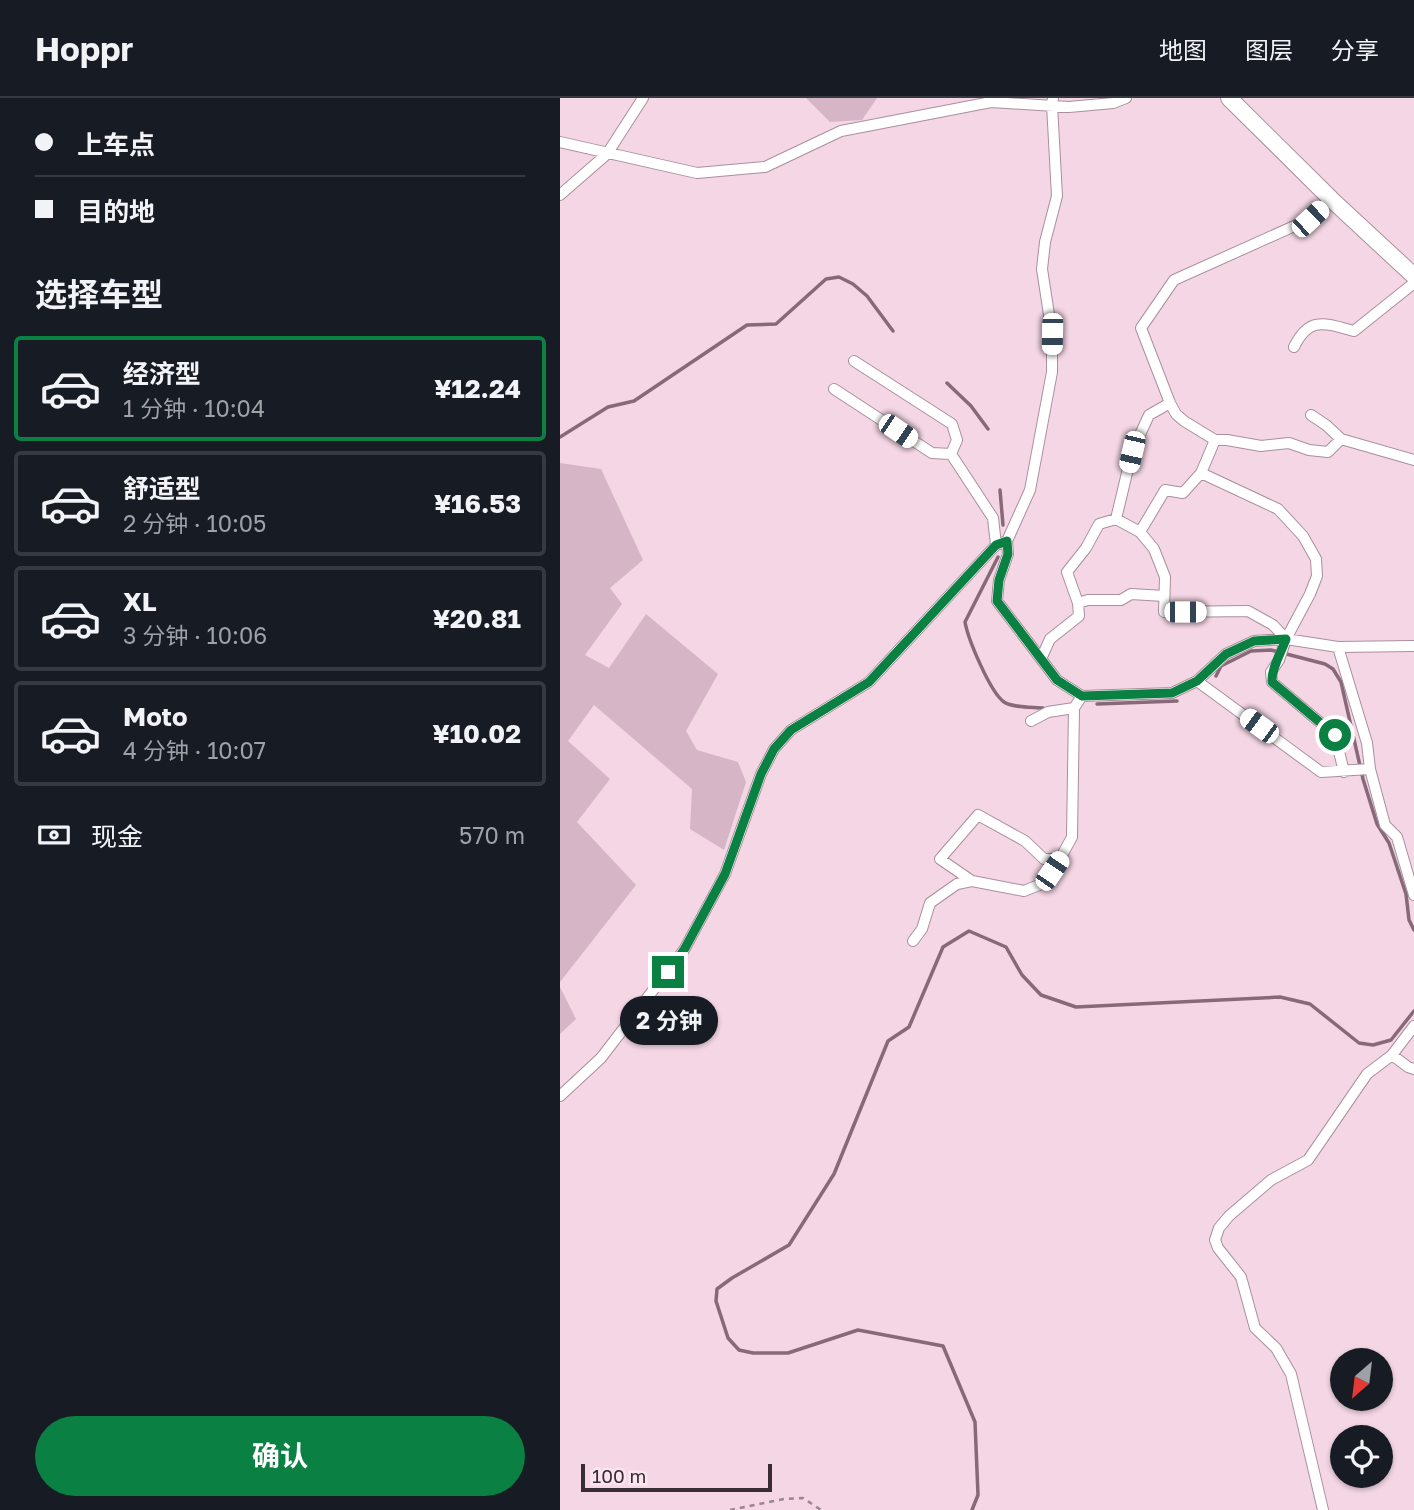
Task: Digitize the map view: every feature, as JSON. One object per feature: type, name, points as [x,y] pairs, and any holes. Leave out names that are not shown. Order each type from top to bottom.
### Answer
[{"type":"main road","points":[[1229,98],[1414,276]]},
{"type":"street","points":[[560,195],[607,154],[643,98]]},
{"type":"street","points":[[560,142],[697,173],[765,167],[841,131],[991,102],[1053,101],[1069,107],[1112,103],[1126,98]]},
{"type":"street","points":[[560,1096],[601,1058],[684,950],[725,874],[761,774],[774,749],[791,730],[869,682],[1001,543],[1030,489],[1052,372],[1052,334],[1042,269],[1045,242],[1057,196],[1053,101]]},
{"type":"street","points":[[1331,199],[1310,219],[1174,280],[1141,328],[1176,415],[1215,440],[1261,446],[1289,443],[1309,450],[1328,452],[1340,439]]},
{"type":"street","points":[[1294,347],[1308,327],[1324,323],[1354,331],[1414,283]]},
{"type":"street","points":[[855,361],[952,425],[957,440],[951,454]]},
{"type":"street","points":[[834,389],[932,453],[951,454]]},
{"type":"street","points":[[1116,519],[1132,452],[1149,415],[1170,404]]},
{"type":"street","points":[[1311,415],[1340,439],[1414,460]]},
{"type":"street","points":[[1140,532],[1165,490],[1183,493],[1201,474],[1215,440]]},
{"type":"street","points":[[951,454],[993,518],[1001,543],[1008,554],[999,580],[997,601],[1057,680],[1082,696],[1172,693],[1197,681],[1226,654],[1254,641],[1338,647],[1414,646]]},
{"type":"street","points":[[1201,474],[1278,509],[1303,536],[1316,558],[1317,576],[1271,671],[1272,682],[1335,735],[1349,771]]},
{"type":"street","points":[[1041,659],[1050,639],[1079,616],[1078,603],[1067,572],[1086,548],[1099,524],[1116,519],[1140,532],[1154,549],[1165,577],[1164,612],[1248,611],[1273,625],[1284,642]]},
{"type":"street","points":[[1078,603],[1088,600],[1121,600],[1130,594],[1164,596]]},
{"type":"street","points":[[1338,647],[1367,743],[1368,770],[1385,825],[1397,837],[1414,895]]},
{"type":"street","points":[[1197,681],[1321,772],[1368,770]]},
{"type":"street","points":[[913,941],[922,929],[930,903],[957,884],[972,881],[1024,891],[1044,883],[1072,837],[1074,708],[1082,696]]},
{"type":"street","points":[[1031,721],[1048,712],[1074,708]]},
{"type":"street","points":[[972,881],[940,859],[978,815],[1025,841],[1044,859],[1060,859]]},
{"type":"street","points":[[1323,1510],[1291,1374],[1276,1349],[1255,1328],[1241,1277],[1218,1248],[1215,1240],[1219,1227],[1229,1216],[1272,1180],[1308,1160],[1367,1074],[1392,1055],[1414,1026]]},
{"type":"street","points":[[1392,1055],[1414,1069]]},
{"type":"path","points":[[730,1510],[783,1499],[803,1499],[821,1510]]},
{"type":"shaded area","points":[[806,98],[877,98],[862,120],[830,122]]},
{"type":"shaded area","points":[[560,463],[601,469],[643,560],[610,588],[622,604],[585,655],[609,668],[646,614],[718,674],[686,731],[697,750],[738,762],[746,782],[724,850],[690,829],[692,789],[594,705],[568,741],[610,779],[577,822],[636,885],[560,982]]},
{"type":"shaded area","points":[[560,987],[576,1019],[560,1034]]},
{"type":"waterway","points":[[560,437],[608,407],[634,401],[747,325],[776,324],[826,279],[839,277],[853,284],[867,296],[893,331]]},
{"type":"waterway","points":[[947,383],[971,406],[988,429]]},
{"type":"waterway","points":[[1000,490],[1003,525]]},
{"type":"waterway","points":[[998,557],[965,622],[967,630],[980,665],[998,696],[1012,705],[1043,708]]},
{"type":"waterway","points":[[1216,676],[1221,666],[1251,651],[1271,650],[1325,664],[1333,669],[1341,682],[1363,779],[1377,824],[1389,843],[1406,894],[1409,920],[1414,930]]},
{"type":"waterway","points":[[1097,704],[1177,701]]},
{"type":"waterway","points":[[972,1510],[978,1495],[975,1422],[943,1346],[858,1330],[788,1353],[753,1353],[739,1350],[728,1338],[716,1301],[717,1289],[789,1245],[834,1174],[888,1041],[909,1027],[943,947],[969,931],[1006,947],[1022,975],[1041,995],[1076,1007],[1280,997],[1310,1004],[1359,1043],[1373,1045],[1391,1040],[1414,1011]]},
{"type":"route","points":[[668,972],[684,950],[725,874],[761,774],[774,749],[791,730],[869,682],[996,545],[1007,541],[1008,554],[999,580],[997,601],[1057,680],[1082,696],[1172,693],[1197,681],[1226,654],[1254,641],[1286,639],[1279,660],[1271,671],[1272,682],[1335,735]]}]
